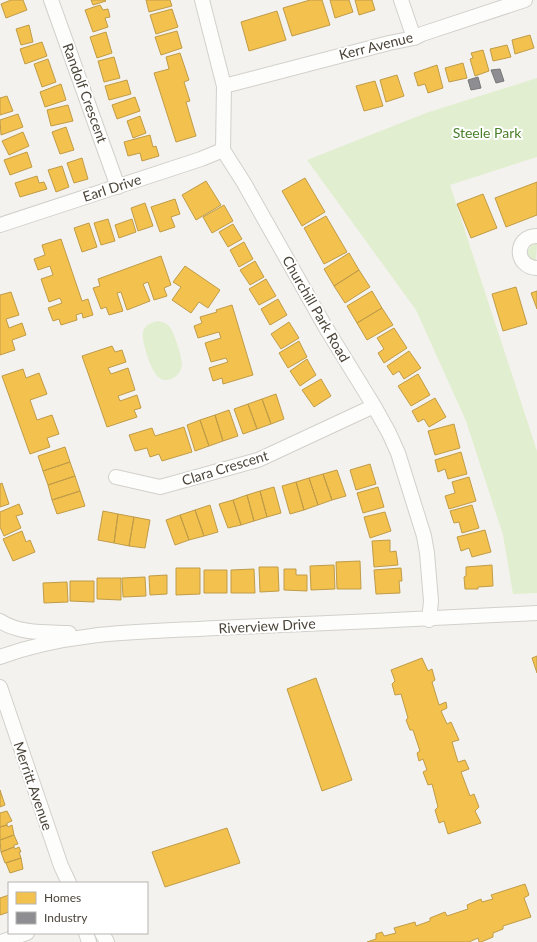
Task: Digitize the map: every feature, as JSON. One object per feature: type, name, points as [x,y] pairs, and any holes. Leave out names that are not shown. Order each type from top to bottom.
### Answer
[{"type":"street","name":"Randolf Crescent","points":[[51,0],[118,187]]},
{"type":"street","points":[[202,0],[224,86],[223,150]]},
{"type":"street","points":[[401,0],[414,38]]},
{"type":"street","name":"Kerr Avenue","points":[[224,86],[389,42],[414,38],[422,34],[526,0]]},
{"type":"street","name":"Earl Drive","points":[[1,220],[118,187],[223,150]]},
{"type":"street","name":"Churchill Park Road","points":[[223,150],[244,183],[326,328],[374,406],[398,453],[424,536],[431,601],[429,620]]},
{"type":"street","points":[[537,236],[526,239],[519,250],[520,256],[524,262],[531,267],[537,268]]},
{"type":"street","name":"Clara Crescent","points":[[116,476],[160,487],[258,460],[374,406]]},
{"type":"street","name":"Riverview Drive","points":[[0,657],[53,641],[96,634],[316,623],[429,620],[537,613]]},
{"type":"street","points":[[0,621],[17,629],[27,631],[96,634]]},
{"type":"street","name":"Merritt Avenue","points":[[0,687],[60,866],[68,882]]},
{"type":"street","points":[[1,942],[24,934]]},
{"type":"green space","name":"Steele Park","points":[[537,78],[537,157],[450,185],[537,451],[537,593],[513,594],[503,535],[466,421],[416,310],[307,160],[426,113]]},
{"type":"green space","points":[[537,244],[536,261],[530,259],[527,253],[530,246]]},
{"type":"green space","points":[[158,321],[167,324],[171,329],[182,361],[179,373],[169,380],[164,380],[156,375],[147,355],[143,339],[146,326]]},
{"type":"building: Homes","points":[[11,0],[23,0],[27,10],[6,18],[1,4]]},
{"type":"building: Homes","points":[[91,0],[105,0],[106,1],[93,5]]},
{"type":"building: Homes","points":[[146,0],[170,0],[172,6],[149,12]]},
{"type":"building: Homes","points":[[310,0],[322,0],[330,25],[292,36],[283,8]]},
{"type":"building: Homes","points":[[330,0],[349,0],[353,12],[335,18]]},
{"type":"building: Homes","points":[[355,0],[372,0],[375,10],[359,15]]},
{"type":"building: Homes","points":[[100,5],[103,10],[108,9],[110,17],[105,18],[108,27],[93,32],[85,10]]},
{"type":"building: Homes","points":[[172,9],[178,27],[156,34],[150,15]]},
{"type":"building: Homes","points":[[277,11],[286,40],[249,51],[241,22]]},
{"type":"building: Homes","points":[[29,25],[33,42],[21,45],[16,29]]},
{"type":"building: Homes","points":[[177,31],[182,48],[161,55],[155,37]]},
{"type":"building: Homes","points":[[106,32],[112,53],[97,58],[90,37]]},
{"type":"building: Homes","points":[[530,35],[534,48],[515,54],[512,40]]},
{"type":"building: Homes","points":[[42,42],[47,56],[25,64],[20,49]]},
{"type":"building: Homes","points":[[507,45],[511,57],[493,61],[490,49]]},
{"type":"building: Homes","points":[[483,50],[489,71],[475,76],[470,59],[473,58],[471,53]]},
{"type":"building: Homes","points":[[180,53],[189,80],[184,82],[190,101],[186,102],[196,136],[176,142],[154,73],[169,69],[166,57]]},
{"type":"building: Homes","points":[[114,57],[120,78],[104,82],[98,61]]},
{"type":"building: Homes","points":[[48,59],[56,82],[42,87],[34,64]]},
{"type":"building: Homes","points":[[463,63],[467,78],[449,82],[445,68]]},
{"type":"building: Homes","points":[[437,65],[443,88],[428,93],[425,84],[418,86],[414,73]]},
{"type":"building: Homes","points":[[397,75],[404,96],[386,102],[380,80]]},
{"type":"building: Homes","points":[[127,80],[131,94],[109,100],[105,86]]},
{"type":"building: Homes","points":[[375,81],[383,106],[364,111],[356,86]]},
{"type":"building: Homes","points":[[61,84],[66,100],[45,107],[40,92]]},
{"type":"building: Homes","points":[[7,96],[13,111],[0,115],[0,98]]},
{"type":"building: Homes","points":[[135,97],[140,111],[117,119],[112,105]]},
{"type":"building: Homes","points":[[68,105],[73,121],[51,126],[47,110]]},
{"type":"building: Homes","points":[[18,114],[23,127],[1,135],[0,120]]},
{"type":"building: Homes","points":[[140,116],[146,133],[133,138],[127,121]]},
{"type":"building: Homes","points":[[66,127],[74,150],[60,154],[52,132]]},
{"type":"building: Homes","points":[[23,132],[29,146],[9,155],[2,141]]},
{"type":"building: Homes","points":[[150,135],[153,147],[156,146],[159,156],[142,161],[140,153],[128,156],[124,142]]},
{"type":"building: Homes","points":[[27,152],[32,167],[10,175],[4,160]]},
{"type":"building: Homes","points":[[82,158],[88,179],[74,183],[67,163]]},
{"type":"building: Homes","points":[[62,166],[69,187],[56,192],[48,170]]},
{"type":"building: Homes","points":[[37,176],[39,183],[44,182],[47,189],[20,197],[15,183]]},
{"type":"building: Homes","points":[[305,178],[325,212],[302,226],[282,191]]},
{"type":"building: Homes","points":[[206,181],[221,205],[196,220],[182,195]]},
{"type":"building: Homes","points":[[537,182],[537,215],[506,227],[495,198]]},
{"type":"building: Homes","points":[[483,194],[497,228],[471,238],[457,204]]},
{"type":"building: Homes","points":[[175,199],[180,214],[171,217],[175,227],[160,232],[151,207]]},
{"type":"building: Homes","points":[[145,203],[153,226],[138,231],[131,208]]},
{"type":"building: Homes","points":[[224,205],[233,221],[212,233],[203,217]]},
{"type":"building: Homes","points":[[326,216],[347,252],[324,264],[304,228]]},
{"type":"building: Homes","points":[[108,219],[115,241],[101,245],[94,223]]},
{"type":"building: Homes","points":[[132,219],[136,232],[119,238],[115,225]]},
{"type":"building: Homes","points":[[89,223],[97,247],[82,252],[74,228]]},
{"type":"building: Homes","points":[[233,224],[242,239],[228,247],[219,232]]},
{"type":"building: Homes","points":[[61,239],[82,301],[88,299],[93,315],[83,318],[82,313],[76,315],[77,320],[61,325],[59,319],[53,321],[48,308],[62,303],[60,298],[49,302],[41,279],[53,275],[50,266],[38,270],[34,259],[45,255],[42,245]]},
{"type":"building: Homes","points":[[244,242],[253,259],[239,267],[230,250]]},
{"type":"building: Homes","points":[[349,253],[359,270],[334,286],[324,269]]},
{"type":"building: Homes","points":[[161,256],[171,285],[164,288],[167,296],[154,300],[148,282],[143,284],[150,301],[127,310],[121,292],[117,293],[123,311],[109,315],[106,307],[101,309],[93,288],[100,286],[98,279]]},
{"type":"building: Homes","points":[[255,261],[264,277],[250,285],[240,270]]},
{"type":"building: Homes","points":[[185,266],[220,290],[208,308],[199,302],[191,313],[172,300],[181,287],[173,282]]},
{"type":"building: Homes","points":[[359,270],[370,287],[345,303],[334,286]]},
{"type":"building: Homes","points":[[266,279],[276,296],[259,305],[249,289]]},
{"type":"building: Homes","points":[[516,287],[527,324],[503,331],[492,294]]},
{"type":"building: Homes","points":[[372,291],[382,308],[357,323],[347,306]]},
{"type":"building: Homes","points":[[537,291],[537,309],[531,293]]},
{"type":"building: Homes","points":[[11,292],[19,315],[6,319],[9,328],[22,323],[26,335],[12,340],[15,350],[0,355],[0,295]]},
{"type":"building: Homes","points":[[278,299],[287,315],[270,325],[261,309]]},
{"type":"building: Homes","points":[[232,305],[253,375],[223,384],[222,378],[213,381],[209,368],[228,362],[226,358],[211,362],[205,343],[221,338],[219,332],[198,338],[194,326],[202,323],[200,317],[217,312],[216,310]]},
{"type":"building: Homes","points":[[382,308],[393,325],[367,340],[357,323]]},
{"type":"building: Homes","points":[[289,322],[299,338],[281,349],[271,334]]},
{"type":"building: Homes","points":[[394,328],[407,348],[384,363],[378,353],[384,349],[377,338]]},
{"type":"building: Homes","points":[[299,341],[307,357],[288,368],[279,353]]},
{"type":"building: Homes","points":[[112,346],[115,352],[122,350],[126,362],[108,368],[111,374],[128,368],[135,390],[118,396],[120,401],[137,395],[141,408],[134,410],[137,417],[107,427],[82,356]]},
{"type":"building: Homes","points":[[409,351],[421,368],[404,379],[399,371],[393,375],[387,366]]},
{"type":"building: Homes","points":[[307,359],[316,375],[300,386],[290,371]]},
{"type":"building: Homes","points":[[23,369],[26,378],[39,373],[47,394],[30,400],[37,420],[52,415],[59,434],[47,438],[50,447],[30,454],[2,376]]},
{"type":"building: Homes","points":[[418,374],[430,395],[411,406],[398,386]]},
{"type":"building: Homes","points":[[321,379],[331,396],[314,407],[302,390]]},
{"type":"building: Homes","points":[[276,394],[284,419],[271,424],[262,399]]},
{"type":"building: Homes","points":[[435,398],[446,417],[429,427],[424,419],[418,422],[412,411]]},
{"type":"building: Homes","points":[[262,399],[271,424],[257,429],[248,404]]},
{"type":"building: Homes","points":[[248,404],[257,429],[243,434],[234,409]]},
{"type":"building: Homes","points":[[229,410],[238,436],[223,441],[215,415]]},
{"type":"building: Homes","points":[[215,415],[223,441],[209,446],[200,420]]},
{"type":"building: Homes","points":[[200,420],[209,446],[195,451],[187,425]]},
{"type":"building: Homes","points":[[454,424],[460,448],[435,455],[428,431]]},
{"type":"building: Homes","points":[[184,427],[192,452],[162,461],[159,454],[150,457],[147,448],[135,451],[129,435],[152,428],[155,436]]},
{"type":"building: Homes","points":[[65,447],[70,462],[43,471],[38,456]]},
{"type":"building: Homes","points":[[461,452],[467,474],[448,479],[445,469],[438,472],[435,460]]},
{"type":"building: Homes","points":[[70,462],[75,476],[48,485],[43,471]]},
{"type":"building: Homes","points":[[370,464],[376,484],[356,490],[350,470]]},
{"type":"building: Homes","points":[[337,470],[346,496],[332,500],[323,474]]},
{"type":"building: Homes","points":[[323,474],[332,500],[318,505],[309,478]]},
{"type":"building: Homes","points":[[75,476],[80,491],[52,500],[48,485]]},
{"type":"building: Homes","points":[[469,477],[476,501],[449,509],[445,496],[455,493],[452,482]]},
{"type":"building: Homes","points":[[309,478],[318,505],[304,510],[296,482]]},
{"type":"building: Homes","points":[[296,482],[304,510],[290,514],[282,486]]},
{"type":"building: Homes","points":[[2,483],[9,504],[0,507],[0,484]]},
{"type":"building: Homes","points":[[274,487],[281,513],[267,517],[260,491]]},
{"type":"building: Homes","points":[[378,487],[384,507],[363,513],[357,493]]},
{"type":"building: Homes","points":[[80,491],[85,506],[57,514],[52,500]]},
{"type":"building: Homes","points":[[260,491],[267,517],[254,521],[247,495]]},
{"type":"building: Homes","points":[[247,495],[254,521],[241,525],[233,500]]},
{"type":"building: Homes","points":[[233,500],[241,525],[228,528],[219,504]]},
{"type":"building: Homes","points":[[19,504],[23,514],[16,516],[21,528],[4,536],[0,527],[0,512]]},
{"type":"building: Homes","points":[[210,505],[218,532],[204,536],[195,510]]},
{"type":"building: Homes","points":[[472,505],[479,528],[462,533],[459,522],[454,523],[450,511]]},
{"type":"building: Homes","points":[[195,510],[204,536],[189,540],[180,515]]},
{"type":"building: Homes","points":[[103,511],[118,514],[114,543],[98,540]]},
{"type":"building: Homes","points":[[385,512],[391,531],[370,538],[364,517]]},
{"type":"building: Homes","points":[[118,514],[134,517],[129,546],[114,543]]},
{"type":"building: Homes","points":[[180,515],[189,540],[175,545],[166,520]]},
{"type":"building: Homes","points":[[134,517],[150,520],[145,548],[129,546]]},
{"type":"building: Homes","points":[[485,530],[491,552],[472,557],[469,548],[461,551],[457,537]]},
{"type":"building: Homes","points":[[22,531],[26,542],[30,540],[35,552],[13,561],[3,539]]},
{"type":"building: Homes","points":[[390,540],[390,552],[396,551],[398,565],[374,567],[372,541]]},
{"type":"building: Homes","points":[[360,561],[361,589],[337,589],[336,562]]},
{"type":"building: Homes","points":[[334,565],[335,589],[311,590],[310,566]]},
{"type":"building: Homes","points":[[492,565],[493,586],[478,587],[478,589],[465,589],[464,577],[466,576],[466,567]]},
{"type":"building: Homes","points":[[259,567],[278,567],[279,591],[260,592]]},
{"type":"building: Homes","points":[[176,568],[200,568],[200,594],[176,595]]},
{"type":"building: Homes","points":[[401,568],[402,581],[399,581],[400,593],[376,594],[374,570]]},
{"type":"building: Homes","points":[[254,569],[255,593],[231,593],[231,570]]},
{"type":"building: Homes","points":[[284,569],[296,569],[296,575],[307,575],[307,591],[284,590]]},
{"type":"building: Homes","points":[[204,570],[227,570],[227,593],[204,593]]},
{"type":"building: Homes","points":[[167,575],[167,594],[150,595],[149,576]]},
{"type":"building: Homes","points":[[145,577],[146,596],[123,597],[122,578]]},
{"type":"building: Homes","points":[[97,578],[121,578],[121,600],[97,599]]},
{"type":"building: Homes","points":[[70,581],[94,581],[94,602],[70,601]]},
{"type":"building: Homes","points":[[67,582],[68,602],[44,603],[43,583]]},
{"type":"building: Homes","points":[[537,656],[537,673],[532,658]]},
{"type":"building: Homes","points":[[422,658],[428,671],[432,669],[435,680],[432,682],[439,705],[446,702],[447,708],[441,711],[447,724],[451,722],[459,740],[452,742],[458,762],[465,760],[469,769],[461,772],[470,796],[474,794],[479,807],[475,811],[481,823],[448,834],[444,821],[439,823],[435,810],[438,807],[432,784],[428,785],[423,772],[427,770],[423,759],[419,761],[417,753],[420,751],[413,730],[410,730],[406,720],[408,718],[401,694],[395,695],[392,684],[395,681],[391,670]]},
{"type":"building: Homes","points":[[316,678],[352,780],[322,791],[287,689]]},
{"type":"building: Homes","points":[[0,790],[5,805],[0,807]]},
{"type":"building: Homes","points":[[7,811],[12,821],[7,823],[7,825],[0,827],[0,813]]},
{"type":"building: Homes","points":[[7,825],[8,827],[12,825],[14,835],[0,840],[0,827]]},
{"type":"building: Homes","points":[[227,828],[240,863],[165,887],[152,852]]},
{"type":"building: Homes","points":[[14,835],[18,844],[1,852],[0,840]]},
{"type":"building: Homes","points":[[14,847],[15,849],[19,847],[21,858],[5,863],[1,852]]},
{"type":"building: Homes","points":[[21,858],[23,869],[10,873],[6,863]]},
{"type":"building: Homes","points":[[525,884],[529,895],[524,898],[531,917],[503,926],[503,929],[493,933],[493,937],[481,942],[479,942],[478,938],[469,942],[367,942],[376,939],[376,934],[382,932],[384,936],[396,933],[394,928],[415,922],[416,926],[430,921],[430,918],[445,912],[447,916],[468,909],[467,905],[481,899],[482,902],[493,899],[491,895]]},
{"type":"building: Homes","points":[[8,895],[8,912],[0,915],[0,898]]},
{"type":"building: Industry","points":[[500,69],[504,81],[496,83],[491,70]]},
{"type":"building: Industry","points":[[478,77],[481,88],[471,90],[468,80]]}]
